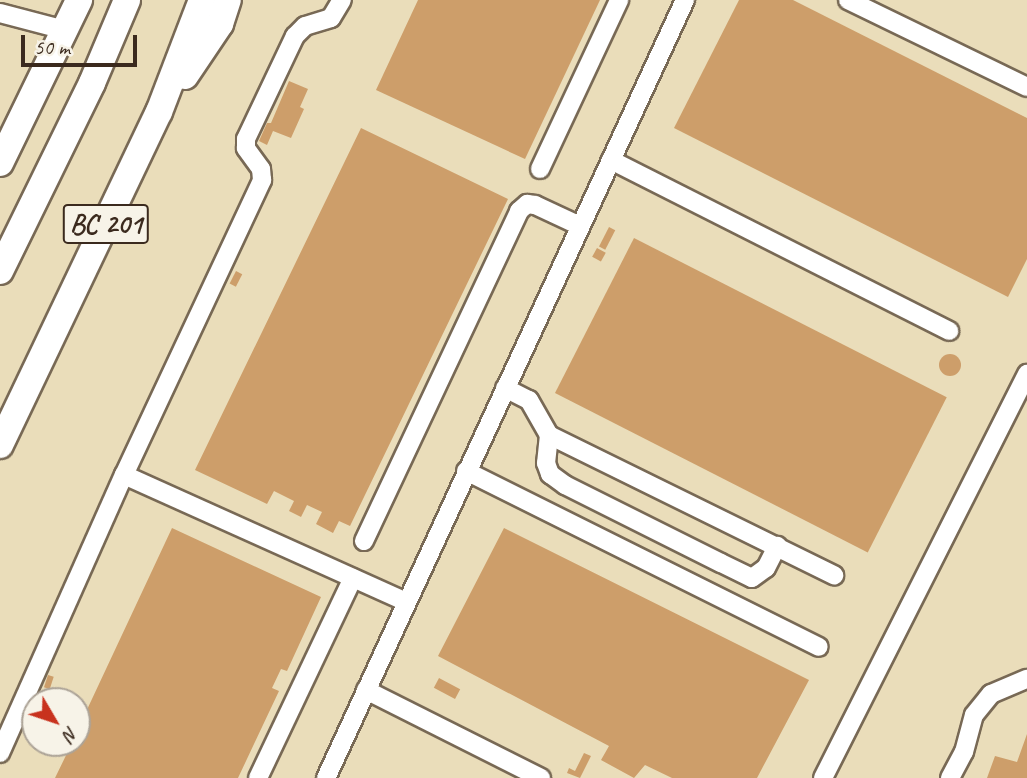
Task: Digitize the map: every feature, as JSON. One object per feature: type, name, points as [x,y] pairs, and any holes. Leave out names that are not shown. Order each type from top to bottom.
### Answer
[{"type":"highway","points":[[1,157],[79,0]]},
{"type":"highway","name":"BC 201","points":[[0,271],[92,83],[127,0]]},
{"type":"highway","name":"BC 201","points":[[0,445],[164,98],[202,0]]},
{"type":"highway","points":[[164,98],[195,64],[219,24],[228,0]]},
{"type":"highway","points":[[0,451],[13,421]]},
{"type":"lane","points":[[0,753],[124,475],[262,180],[261,169],[246,148],[246,139],[295,36],[305,26],[331,18],[342,0]]},
{"type":"lane","points":[[540,169],[619,0]]},
{"type":"lane","points":[[326,778],[685,0]]},
{"type":"lane","points":[[848,0],[875,6],[1027,88]]},
{"type":"lane","points":[[0,13],[65,30]]},
{"type":"lane","points":[[611,160],[949,331]]},
{"type":"lane","points":[[364,541],[519,211],[527,204],[536,205],[580,226]]},
{"type":"lane","points":[[823,778],[1027,374]]},
{"type":"lane","points":[[505,388],[529,400],[549,435],[834,575]]},
{"type":"lane","points":[[549,435],[546,463],[550,474],[558,480],[721,563],[752,578],[766,568],[777,546]]},
{"type":"lane","points":[[466,471],[819,647]]},
{"type":"lane","points":[[124,475],[406,602]]},
{"type":"lane","points":[[258,778],[353,578]]},
{"type":"lane","points":[[950,778],[964,752],[974,715],[991,694],[1027,680]]},
{"type":"lane","points":[[366,690],[541,778]]},
{"type":"building","points":[[418,0],[600,0],[525,159],[376,90]]},
{"type":"building","points":[[739,0],[793,0],[1027,118],[1027,259],[1008,297],[674,128]]},
{"type":"building","points":[[289,81],[308,89],[300,107],[304,109],[291,138],[273,131],[267,145],[259,141],[267,123],[271,123]]},
{"type":"building","points":[[361,128],[508,199],[350,526],[339,521],[333,533],[316,524],[322,512],[307,505],[301,517],[289,511],[294,501],[274,491],[267,504],[195,470]]},
{"type":"building","points":[[609,227],[615,230],[605,250],[599,247]]},
{"type":"building","points":[[634,238],[947,397],[868,552],[555,393]]},
{"type":"building","points":[[597,248],[606,253],[601,262],[592,257]]},
{"type":"building","points":[[236,271],[242,274],[236,287],[230,283]]},
{"type":"building","points":[[946,354],[954,354],[961,361],[961,369],[954,376],[946,376],[939,369],[939,361]]},
{"type":"building","points":[[172,528],[321,597],[287,671],[281,669],[272,688],[279,691],[238,778],[55,778],[65,757],[91,757],[91,701]]},
{"type":"building","points":[[504,528],[809,680],[757,778],[672,778],[645,765],[634,778],[601,760],[609,746],[438,656]]},
{"type":"building","points":[[48,675],[54,677],[50,687],[44,687]]},
{"type":"building","points":[[439,678],[460,689],[455,699],[434,688]]},
{"type":"building","points":[[1027,734],[1027,778],[987,778],[995,756],[1017,762]]},
{"type":"building","points":[[584,753],[591,756],[580,778],[567,773],[569,768],[575,771]]}]
